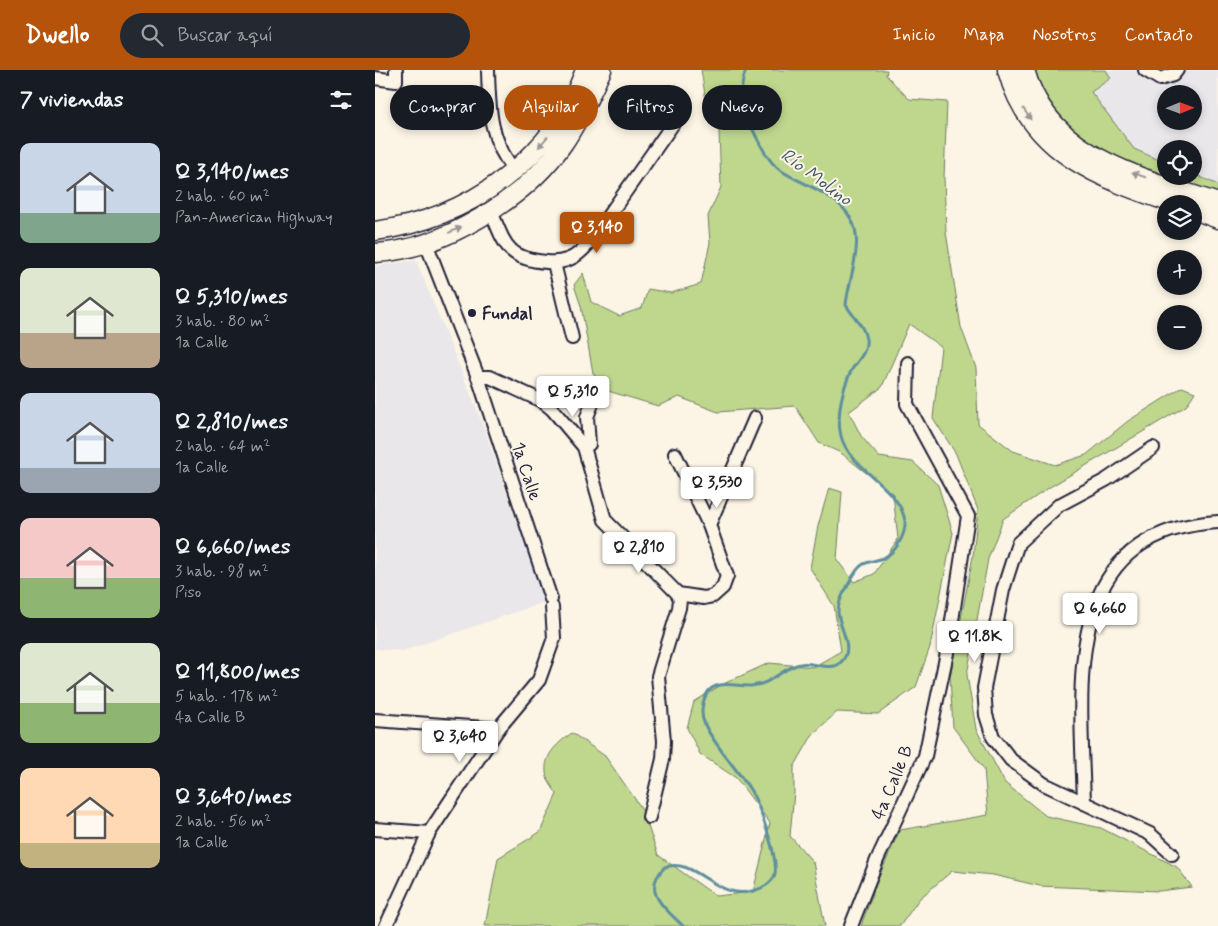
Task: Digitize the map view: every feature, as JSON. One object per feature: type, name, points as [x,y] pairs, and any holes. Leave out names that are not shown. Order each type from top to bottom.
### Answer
[{"type":"highway","points":[[375,231],[406,227],[433,218],[470,202],[496,187],[515,171],[555,128],[579,86],[585,70]]},
{"type":"highway","points":[[375,253],[426,243],[461,228],[491,211],[537,173],[561,146],[576,124],[603,70]]},
{"type":"highway","points":[[1007,70],[1011,86],[1038,132],[1064,155],[1107,180],[1157,198]]},
{"type":"highway","points":[[1025,70],[1032,89],[1051,120],[1078,147],[1116,168],[1218,203]]},
{"type":"highway","points":[[1202,213],[1218,219]]},
{"type":"street","points":[[488,70],[489,112],[502,156],[515,171]]},
{"type":"street","points":[[1145,70],[1159,79],[1173,76],[1177,70]]},
{"type":"street","points":[[375,78],[396,76]]},
{"type":"street","points":[[491,211],[503,240],[515,255],[527,261],[554,263],[569,259],[580,253],[668,130]]},
{"type":"street","name":"1a Calle","points":[[386,926],[429,833],[498,729],[539,680],[554,638],[552,603],[478,377],[426,243]]},
{"type":"street","points":[[554,263],[572,338]]},
{"type":"street","name":"4a Calle B","points":[[851,926],[877,860],[925,756],[947,653],[968,516],[907,404],[908,363]]},
{"type":"street","points":[[478,377],[483,375],[491,377],[542,401],[552,409],[584,447],[605,520],[678,594],[681,600],[658,676],[664,741],[663,759],[649,817]]},
{"type":"street","points":[[584,447],[589,444],[587,417],[592,404]]},
{"type":"street","points":[[709,525],[755,418]]},
{"type":"street","points":[[1153,448],[1106,480],[1059,504],[1023,537],[1015,550],[1003,590],[985,688],[986,715],[993,737],[1011,760],[1044,784],[1150,834],[1172,854]]},
{"type":"street","points":[[675,454],[709,525],[727,576],[723,587],[713,596],[705,598],[678,594]]},
{"type":"street","points":[[1084,803],[1081,690],[1085,636],[1094,603],[1109,576],[1128,554],[1168,532],[1185,526],[1218,522]]},
{"type":"street","points":[[375,720],[498,729]]},
{"type":"street","points":[[375,829],[429,833]]},
{"type":"shaded area","points":[[1106,70],[1218,70],[1218,185],[1202,178],[1202,140],[1157,140],[1157,159],[1134,149],[1090,92],[1111,78]]},
{"type":"shaded area","points":[[416,260],[482,422],[545,602],[403,651],[375,649],[375,266]]},
{"type":"green space","points":[[701,70],[887,70],[886,75],[909,99],[947,102],[944,178],[946,232],[961,327],[976,368],[978,424],[1013,451],[1055,465],[1086,455],[1128,421],[1182,387],[1195,392],[1186,406],[1050,487],[1003,519],[988,559],[967,675],[976,729],[1005,783],[1046,816],[1101,828],[1177,867],[1192,887],[1159,891],[1040,886],[993,875],[952,871],[919,899],[900,926],[861,926],[877,881],[900,830],[988,815],[984,769],[953,727],[950,677],[973,556],[978,510],[956,454],[933,418],[941,347],[909,324],[882,387],[849,412],[861,436],[879,457],[913,462],[938,485],[953,533],[930,647],[916,687],[878,714],[837,712],[813,734],[794,767],[790,836],[813,862],[825,926],[485,926],[498,858],[540,832],[557,794],[546,775],[547,760],[553,749],[572,733],[605,756],[642,809],[658,855],[716,896],[753,892],[770,823],[736,778],[700,754],[687,728],[694,702],[721,685],[769,663],[813,667],[841,651],[834,606],[810,568],[818,526],[829,488],[842,492],[837,560],[854,582],[874,574],[898,539],[893,494],[841,453],[819,443],[795,406],[718,412],[679,397],[658,406],[608,391],[593,373],[581,306],[574,285],[583,273],[591,302],[619,316],[642,308],[648,289],[671,293],[701,284],[710,243],[708,216],[721,187],[718,130],[782,130],[782,85],[703,85]]},
{"type":"green space","points":[[1033,70],[1106,70],[1111,78],[1091,92],[1134,149],[1157,159],[1157,172],[1114,159],[1095,149],[1072,131],[1062,120],[1053,109]]},
{"type":"green space","points":[[1202,178],[1218,185],[1218,194],[1194,185],[1202,185]]},
{"type":"waterway","name":"Río Molino","points":[[683,926],[663,906],[655,891],[658,876],[665,867],[676,865],[687,868],[719,886],[730,891],[742,893],[767,885],[774,877],[775,870],[772,847],[755,798],[709,733],[703,721],[702,710],[706,695],[714,687],[720,685],[751,686],[765,683],[800,664],[831,667],[840,663],[845,658],[847,652],[847,645],[838,612],[842,596],[853,575],[862,565],[888,556],[896,548],[905,526],[901,509],[894,498],[854,458],[846,448],[841,436],[839,420],[845,386],[851,371],[864,352],[866,344],[863,329],[846,305],[855,262],[855,228],[845,210],[837,202],[819,190],[780,170],[769,158],[753,130],[743,104],[742,87],[746,70]]},
{"type":"place","name":"Fundal","points":[[472,313]]}]
